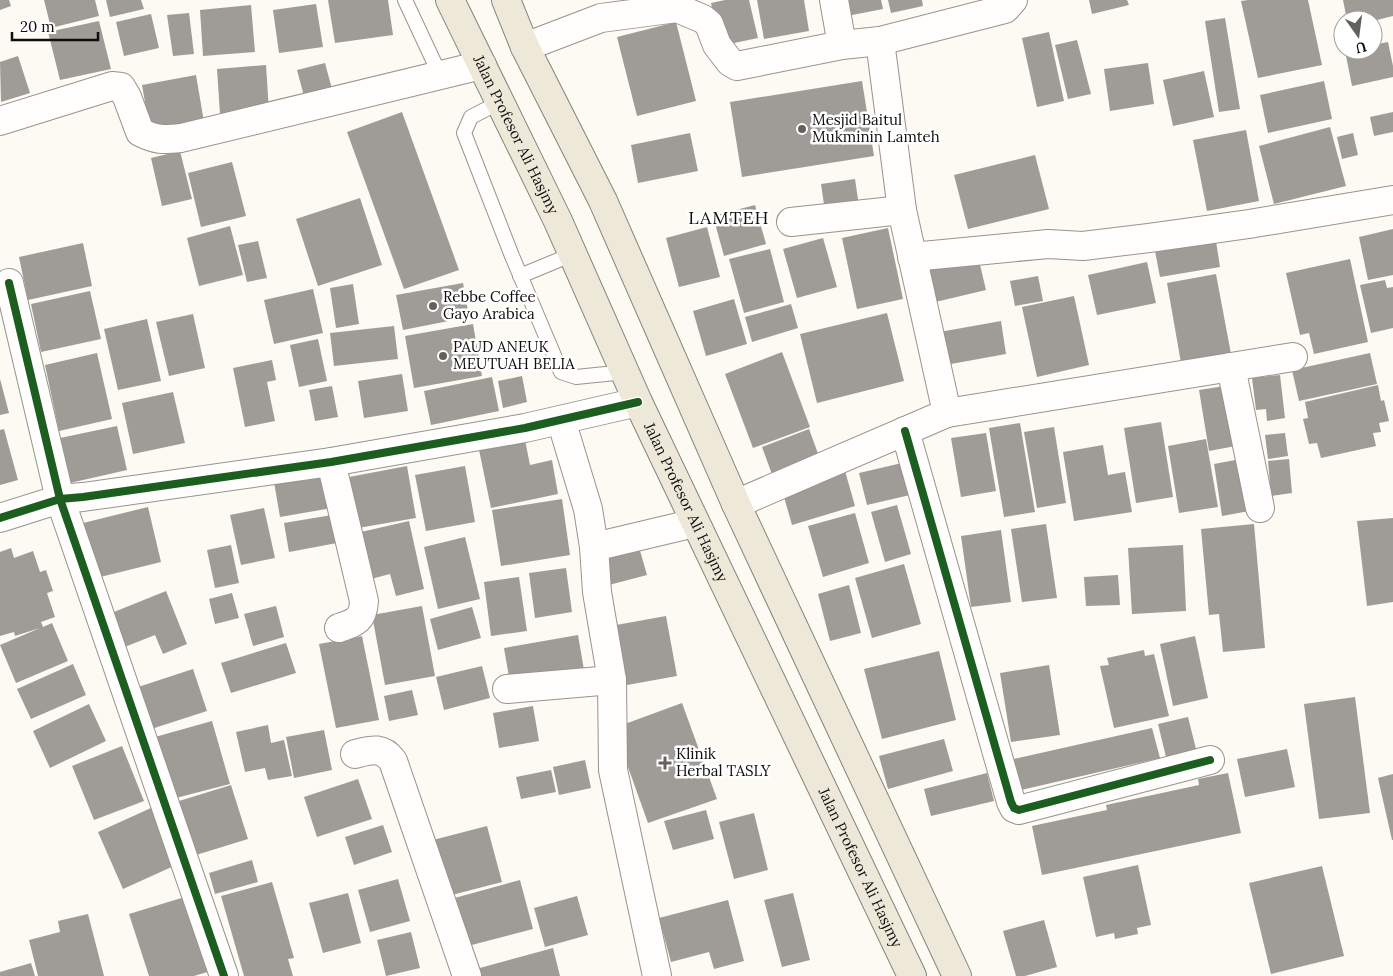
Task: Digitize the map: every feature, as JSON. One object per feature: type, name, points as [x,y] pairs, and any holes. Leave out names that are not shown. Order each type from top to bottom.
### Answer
[{"type":"main road","name":"Jalan Profesor Ali Hasjmy","points":[[450,0],[572,254],[694,523],[912,976]]},
{"type":"main road","points":[[506,0],[525,47],[604,201],[736,504],[957,976]]},
{"type":"main road","points":[[832,808],[870,789]]},
{"type":"street","points":[[834,0],[842,45]]},
{"type":"street","points":[[525,47],[601,18],[677,8],[703,19],[709,24],[717,45],[730,62],[737,66],[842,45],[880,41],[1005,9],[1013,0]]},
{"type":"street","points":[[880,41],[902,210],[948,413]]},
{"type":"street","points":[[0,121],[112,86],[121,87],[127,97],[140,132],[154,139],[164,140],[181,138],[482,65]]},
{"type":"street","points":[[912,257],[1048,244],[1083,246],[1249,224],[1393,200]]},
{"type":"street","points":[[791,222],[902,210]]},
{"type":"street","points":[[9,283],[10,340],[60,499],[224,976]]},
{"type":"street","points":[[736,504],[948,413],[1293,357]]},
{"type":"street","points":[[1231,367],[1260,508]]},
{"type":"street","points":[[0,518],[60,499],[331,462],[525,428],[638,402]]},
{"type":"street","points":[[561,420],[588,509],[594,547],[597,592],[612,680],[613,770],[657,976]]},
{"type":"street","points":[[906,431],[1005,783],[1014,808],[1019,810],[1210,760]]},
{"type":"street","points":[[331,462],[364,600],[364,611],[360,618],[353,623],[339,628]]},
{"type":"street","points":[[594,547],[694,523]]},
{"type":"street","points":[[507,689],[612,680]]},
{"type":"street","points":[[356,754],[376,749],[389,755],[393,761],[467,976]]},
{"type":"lane","points":[[405,0],[440,76]]},
{"type":"lane","points":[[500,102],[471,118],[464,133],[520,276],[562,372],[576,377],[625,372]]},
{"type":"lane","points":[[520,276],[572,254]]},
{"type":"building","points":[[0,0],[9,0],[11,6],[0,10]]},
{"type":"building","points":[[44,0],[95,0],[99,16],[51,28]]},
{"type":"building","points":[[106,0],[141,0],[144,9],[110,17]]},
{"type":"building","points":[[328,0],[388,0],[393,35],[335,43]]},
{"type":"building","points":[[725,0],[749,0],[758,38],[720,46],[711,3]]},
{"type":"building","points":[[757,0],[804,0],[809,31],[764,39]]},
{"type":"building","points":[[843,0],[881,0],[883,9],[847,16]]},
{"type":"building","points":[[888,0],[922,0],[923,6],[891,13]]},
{"type":"building","points":[[1089,0],[1127,0],[1129,5],[1092,14]]},
{"type":"building","points":[[1308,0],[1322,65],[1258,78],[1241,1]]},
{"type":"building","points":[[1343,0],[1393,0],[1393,16],[1383,18],[1383,10],[1345,10]]},
{"type":"building","points":[[316,4],[323,47],[279,53],[273,10]]},
{"type":"building","points":[[251,5],[255,52],[203,56],[200,10]]},
{"type":"building","points":[[189,13],[194,54],[173,56],[167,15]]},
{"type":"building","points":[[151,14],[159,48],[124,56],[116,22]]},
{"type":"building","points":[[1225,18],[1240,109],[1219,112],[1205,21]]},
{"type":"building","points":[[99,21],[111,69],[60,80],[48,32]]},
{"type":"building","points":[[676,22],[696,101],[637,116],[617,37]]},
{"type":"building","points":[[1049,32],[1064,101],[1037,107],[1022,38]]},
{"type":"building","points":[[1077,40],[1091,94],[1068,99],[1055,45]]},
{"type":"building","points":[[1388,42],[1393,66],[1393,77],[1352,86],[1347,60],[1383,60],[1383,43]]},
{"type":"building","points":[[18,56],[30,93],[1,102],[0,62]]},
{"type":"building","points":[[325,63],[332,89],[304,96],[297,70]]},
{"type":"building","points":[[1148,63],[1154,104],[1110,111],[1104,69]]},
{"type":"building","points":[[266,65],[269,111],[220,114],[217,69]]},
{"type":"building","points":[[1204,71],[1214,117],[1173,126],[1163,80]]},
{"type":"building","points":[[196,75],[204,122],[150,131],[142,85]]},
{"type":"building","name":"Mesjid Baitul Mukminin Lamteh","points":[[862,81],[874,156],[742,177],[730,102]]},
{"type":"building","points":[[1324,81],[1332,119],[1268,133],[1260,95]]},
{"type":"building","points":[[402,112],[459,270],[404,289],[347,132]]},
{"type":"building","points":[[1393,112],[1393,132],[1374,136],[1370,117]]},
{"type":"building","points":[[1330,127],[1346,186],[1274,204],[1259,146]]},
{"type":"building","points":[[1246,130],[1259,201],[1207,211],[1193,140]]},
{"type":"building","points":[[690,133],[698,171],[638,183],[631,145]]},
{"type":"building","points":[[1353,133],[1358,155],[1342,159],[1337,137]]},
{"type":"building","points":[[180,151],[192,199],[162,206],[151,158]]},
{"type":"building","points":[[1035,155],[1049,209],[968,229],[954,175]]},
{"type":"building","points":[[232,162],[246,216],[201,227],[188,173]]},
{"type":"building","points":[[855,179],[859,206],[825,211],[821,184]]},
{"type":"building","points":[[360,198],[382,265],[318,286],[296,219]]},
{"type":"building","points":[[755,205],[766,244],[724,256],[713,216]]},
{"type":"building","points":[[230,226],[243,275],[199,286],[187,238]]},
{"type":"building","points":[[707,227],[720,277],[679,287],[666,238]]},
{"type":"building","points":[[888,228],[903,299],[857,309],[842,238]]},
{"type":"building","points":[[1393,229],[1393,275],[1368,280],[1359,237]]},
{"type":"building","points":[[823,238],[837,287],[797,298],[783,249]]},
{"type":"building","points":[[258,241],[267,278],[247,282],[238,245]]},
{"type":"building","points":[[1216,241],[1220,267],[1160,277],[1155,251]]},
{"type":"building","points":[[83,243],[92,286],[28,300],[19,257]]},
{"type":"building","points":[[770,249],[784,302],[744,313],[729,259]]},
{"type":"building","points":[[977,252],[986,290],[927,304],[918,267]]},
{"type":"building","points":[[1350,259],[1368,342],[1314,354],[1309,333],[1300,335],[1286,273]]},
{"type":"building","points":[[1147,262],[1156,303],[1097,315],[1088,275]]},
{"type":"building","points":[[1216,274],[1231,354],[1181,363],[1167,283]]},
{"type":"building","points":[[1038,276],[1043,301],[1015,306],[1010,281]]},
{"type":"building","points":[[1385,280],[1387,288],[1393,287],[1393,328],[1371,333],[1360,285]]},
{"type":"building","name":"Rebbe Coffee Gayo Arabica","points":[[463,283],[469,317],[403,330],[396,295]]},
{"type":"building","points":[[353,284],[359,324],[336,328],[330,288]]},
{"type":"building","points":[[313,289],[323,333],[274,344],[264,300]]},
{"type":"building","points":[[90,291],[101,339],[41,352],[31,304]]},
{"type":"building","points":[[1074,296],[1089,365],[1037,377],[1022,307]]},
{"type":"building","points":[[734,299],[747,344],[706,356],[693,311]]},
{"type":"building","points":[[791,304],[798,328],[752,342],[745,317]]},
{"type":"building","points":[[887,313],[904,381],[817,403],[800,334]]},
{"type":"building","points":[[193,314],[205,368],[169,376],[156,322]]},
{"type":"building","points":[[147,319],[161,381],[118,390],[104,329]]},
{"type":"building","points":[[1001,321],[1006,354],[940,366],[934,333]]},
{"type":"building","name":"PAUD ANEUK MEUTUAH BELIA","points":[[473,324],[482,376],[414,388],[405,336]]},
{"type":"building","points":[[394,326],[398,359],[334,366],[330,333]]},
{"type":"building","points":[[318,339],[327,381],[299,387],[290,345]]},
{"type":"building","points":[[782,352],[810,427],[753,448],[725,374]]},
{"type":"building","points":[[97,353],[112,419],[59,431],[45,365]]},
{"type":"building","points":[[1370,353],[1377,384],[1299,401],[1292,370]]},
{"type":"building","points":[[272,360],[276,380],[267,382],[275,421],[245,427],[233,368]]},
{"type":"building","points":[[402,374],[408,411],[364,418],[358,381]]},
{"type":"building","points":[[1280,375],[1285,418],[1267,421],[1266,409],[1256,410],[1252,378]]},
{"type":"building","points":[[522,376],[527,402],[503,408],[498,381]]},
{"type":"building","points":[[492,377],[499,411],[431,425],[424,391]]},
{"type":"building","points":[[0,379],[9,413],[0,415]]},
{"type":"building","points":[[1231,385],[1241,445],[1209,451],[1199,390]]},
{"type":"building","points":[[1378,385],[1381,401],[1384,400],[1389,421],[1379,423],[1381,432],[1373,433],[1376,446],[1321,458],[1317,443],[1309,444],[1303,419],[1308,418],[1305,402]]},
{"type":"building","points":[[332,386],[338,417],[315,421],[309,390]]},
{"type":"building","points":[[173,392],[185,443],[133,454],[122,403]]},
{"type":"building","points":[[1161,422],[1173,497],[1136,503],[1124,428]]},
{"type":"building","points":[[1020,423],[1035,512],[1004,517],[989,428]]},
{"type":"building","points":[[117,426],[127,470],[70,483],[60,438]]},
{"type":"building","points":[[1054,427],[1066,503],[1037,508],[1024,432]]},
{"type":"building","points":[[4,429],[18,480],[0,485],[0,430]]},
{"type":"building","points":[[809,429],[820,459],[773,477],[762,447]]},
{"type":"building","points":[[986,433],[996,491],[961,497],[951,438]]},
{"type":"building","points":[[1285,433],[1288,456],[1268,459],[1265,435]]},
{"type":"building","points":[[524,435],[530,465],[552,460],[558,494],[491,508],[478,445]]},
{"type":"building","points":[[1206,439],[1218,507],[1179,513],[1168,446]]},
{"type":"building","points":[[1103,445],[1108,475],[1125,472],[1132,512],[1074,521],[1063,452]]},
{"type":"building","points":[[1246,458],[1255,510],[1222,516],[1214,464]]},
{"type":"building","points":[[1289,459],[1292,493],[1271,496],[1268,461]]},
{"type":"building","points":[[902,463],[910,495],[867,505],[859,473]]},
{"type":"building","points":[[407,466],[416,518],[358,528],[349,477]]},
{"type":"building","points":[[465,466],[475,522],[426,531],[415,475]]},
{"type":"building","points":[[326,467],[332,508],[280,517],[273,476]]},
{"type":"building","points":[[845,471],[855,506],[792,525],[782,490]]},
{"type":"building","points":[[562,499],[570,555],[501,566],[492,510]]},
{"type":"building","points":[[897,505],[911,554],[885,562],[871,512]]},
{"type":"building","points":[[148,507],[161,562],[92,579],[79,524]]},
{"type":"building","points":[[264,508],[275,558],[241,565],[230,515]]},
{"type":"building","points":[[855,513],[869,563],[823,577],[808,526]]},
{"type":"building","points":[[332,515],[337,543],[289,552],[284,523]]},
{"type":"building","points":[[1393,518],[1393,602],[1367,606],[1357,521]]},
{"type":"building","points":[[409,521],[424,589],[396,596],[390,574],[371,579],[361,532]]},
{"type":"building","points":[[1046,524],[1057,598],[1022,602],[1011,529]]},
{"type":"building","points":[[1254,524],[1265,648],[1223,652],[1219,614],[1209,615],[1201,529]]},
{"type":"building","points":[[1001,530],[1011,602],[971,607],[961,536]]},
{"type":"building","points":[[465,537],[480,599],[438,609],[424,547]]},
{"type":"building","points":[[637,540],[647,575],[609,585],[600,550]]},
{"type":"building","points":[[231,545],[239,583],[215,588],[207,550]]},
{"type":"building","points":[[1183,545],[1186,611],[1132,614],[1128,548]]},
{"type":"building","points":[[11,548],[14,558],[33,551],[40,572],[46,570],[53,591],[47,593],[55,617],[41,622],[43,627],[52,623],[68,661],[16,683],[0,645],[40,628],[15,636],[14,632],[0,636],[0,552]]},
{"type":"building","points":[[904,564],[921,624],[872,638],[855,578]]},
{"type":"building","points":[[566,568],[572,612],[535,618],[529,573]]},
{"type":"building","points":[[1118,575],[1120,605],[1086,606],[1084,577]]},
{"type":"building","points":[[519,577],[527,631],[491,636],[484,582]]},
{"type":"building","points":[[849,585],[861,633],[830,641],[818,594]]},
{"type":"building","points":[[166,591],[187,644],[163,654],[155,635],[117,650],[104,616]]},
{"type":"building","points":[[232,593],[239,618],[215,624],[209,599]]},
{"type":"building","points":[[276,606],[284,637],[253,646],[244,614]]},
{"type":"building","points":[[422,606],[435,676],[385,685],[372,615]]},
{"type":"building","points":[[472,607],[481,638],[438,650],[430,619]]},
{"type":"building","points":[[666,616],[677,676],[616,687],[605,627]]},
{"type":"building","points":[[578,635],[584,670],[510,683],[504,648]]},
{"type":"building","points":[[362,636],[379,720],[336,728],[319,644]]},
{"type":"building","points":[[1195,636],[1208,698],[1173,706],[1160,644]]},
{"type":"building","points":[[286,643],[296,673],[231,693],[221,663]]},
{"type":"building","points":[[1144,650],[1145,656],[1154,654],[1169,716],[1114,728],[1100,666],[1109,665],[1107,658]]},
{"type":"building","points":[[939,651],[956,720],[882,739],[864,669]]},
{"type":"building","points":[[73,664],[86,695],[31,719],[17,689]]},
{"type":"building","points":[[1049,665],[1060,735],[1011,742],[1000,673]]},
{"type":"building","points":[[482,666],[490,698],[444,710],[436,677]]},
{"type":"building","points":[[193,669],[207,711],[142,732],[129,690]]},
{"type":"building","points":[[412,690],[418,715],[389,721],[384,696]]},
{"type":"building","points":[[1355,697],[1370,813],[1319,819],[1304,704]]},
{"type":"building","name":"Klinik Herbal TASLY","points":[[682,703],[717,799],[648,823],[614,728]]},
{"type":"building","points":[[89,704],[106,741],[50,768],[33,731]]},
{"type":"building","points":[[533,706],[539,741],[499,748],[493,713]]},
{"type":"building","points":[[1188,717],[1196,749],[1166,757],[1158,724]]},
{"type":"building","points":[[212,721],[230,784],[172,799],[155,737]]},
{"type":"building","points":[[268,725],[271,743],[284,740],[292,776],[268,780],[265,768],[245,772],[236,732]]},
{"type":"building","points":[[1152,728],[1160,758],[1021,790],[1014,759]]},
{"type":"building","points":[[324,730],[332,770],[294,778],[286,737]]},
{"type":"building","points":[[944,739],[953,771],[888,789],[879,756]]},
{"type":"building","points":[[122,746],[144,801],[94,820],[72,766]]},
{"type":"building","points":[[1287,749],[1295,787],[1245,797],[1237,759]]},
{"type":"building","points":[[585,760],[591,788],[559,795],[553,767]]},
{"type":"building","points":[[551,770],[556,792],[521,799],[516,777]]},
{"type":"building","points":[[987,773],[994,801],[931,816],[924,789]]},
{"type":"building","points":[[1228,773],[1241,833],[1042,875],[1032,826],[1107,810],[1106,805],[1199,785],[1198,779]]},
{"type":"building","points":[[1393,774],[1393,840],[1392,840],[1378,778]]},
{"type":"building","points":[[358,779],[372,819],[317,837],[304,797]]},
{"type":"building","points":[[231,785],[248,839],[196,855],[179,801]]},
{"type":"building","points":[[151,808],[176,865],[123,889],[98,832]]},
{"type":"building","points":[[706,810],[714,839],[673,850],[664,821]]},
{"type":"building","points":[[754,813],[768,870],[734,879],[719,822]]},
{"type":"building","points":[[383,825],[392,852],[354,865],[345,837]]},
{"type":"building","points":[[487,826],[502,882],[448,896],[433,840]]},
{"type":"building","points":[[252,860],[258,882],[215,894],[209,873]]},
{"type":"building","points":[[1138,865],[1151,925],[1137,928],[1138,934],[1115,939],[1114,933],[1096,937],[1083,877]]},
{"type":"building","points":[[1322,866],[1344,956],[1271,974],[1249,883]]},
{"type":"building","points":[[398,879],[410,921],[370,932],[358,890]]},
{"type":"building","points":[[520,880],[533,929],[464,947],[451,899]]},
{"type":"building","points":[[272,882],[294,958],[288,959],[293,976],[244,976],[221,896]]},
{"type":"building","points":[[348,893],[361,943],[323,953],[309,903]]},
{"type":"building","points":[[793,893],[810,960],[782,967],[764,900]]},
{"type":"building","points":[[188,896],[211,971],[194,976],[149,976],[129,914]]},
{"type":"building","points":[[577,896],[588,935],[545,947],[534,908]]},
{"type":"building","points":[[728,900],[744,961],[714,969],[709,952],[671,962],[659,918]]},
{"type":"building","points":[[88,914],[104,976],[38,976],[29,940],[60,932],[58,921]]},
{"type":"building","points":[[1044,920],[1057,967],[1025,976],[1016,976],[1003,931]]},
{"type":"building","points":[[411,932],[420,968],[386,976],[377,940]]},
{"type":"building","points":[[553,948],[560,976],[478,976],[476,969]]},
{"type":"building","points":[[31,963],[35,976],[0,976],[0,972]]},
{"type":"cycle path","points":[[9,283],[60,499],[224,976]]},
{"type":"cycle path","points":[[0,518],[60,499],[331,462],[525,428],[638,402]]},
{"type":"cycle path","points":[[905,431],[1014,808],[1019,810],[1210,760]]},
{"type":"place","name":"Mesjid Baitul Mukminin Lamteh","points":[[802,129]]},
{"type":"place","name":"Rebbe Coffee Gayo Arabica","points":[[433,306]]},
{"type":"place","name":"PAUD ANEUK MEUTUAH BELIA","points":[[443,356]]},
{"type":"place","name":"Klinik Herbal TASLY","points":[[665,763]]},
{"type":"district","name":"LAMTEH","points":[[729,218]]}]
